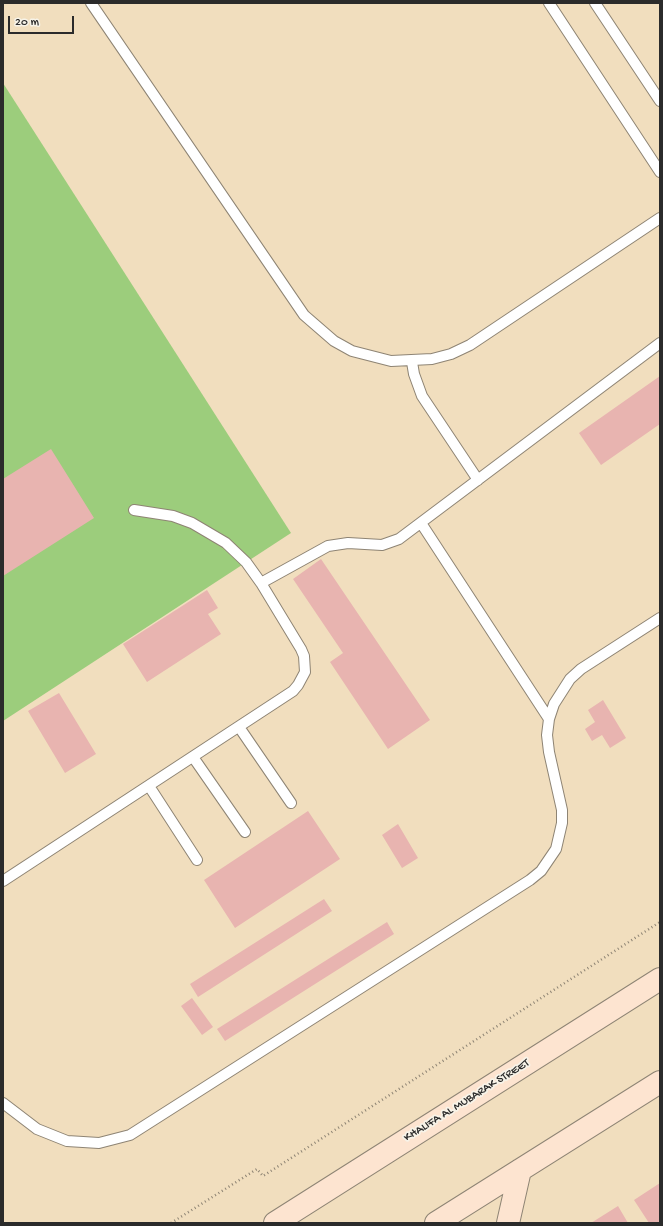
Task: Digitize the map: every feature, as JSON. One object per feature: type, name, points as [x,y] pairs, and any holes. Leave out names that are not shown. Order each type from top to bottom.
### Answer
[{"type":"main road","name":"KHALIFA AL MUBARAK STREET","points":[[274,1223],[660,979]]},
{"type":"main road","points":[[436,1223],[660,1082]]},
{"type":"main road","points":[[508,1223],[520,1170]]},
{"type":"lane","points":[[91,3],[304,315],[334,341],[352,351],[391,361],[412,362],[432,359],[470,345],[660,218]]},
{"type":"lane","points":[[549,3],[660,172]]},
{"type":"lane","points":[[595,3],[660,101]]},
{"type":"lane","points":[[261,583],[328,546],[348,543],[372,545],[391,543],[399,539],[660,343]]},
{"type":"lane","points":[[412,362],[414,374],[422,396],[478,480]]},
{"type":"lane","points":[[3,881],[293,691],[305,672],[304,656],[301,649],[261,583],[246,562],[226,543],[210,532],[173,516],[134,510]]},
{"type":"lane","points":[[421,523],[549,719]]},
{"type":"lane","points":[[3,1103],[37,1130],[67,1141],[99,1143],[130,1135],[530,880],[541,871],[556,849],[562,823],[560,796],[549,752],[547,735],[549,719],[554,704],[570,679],[581,669],[660,618]]},
{"type":"lane","points":[[239,727],[291,803]]},
{"type":"lane","points":[[193,757],[245,832]]},
{"type":"lane","points":[[149,786],[197,860]]},
{"type":"path","points":[[171,1223],[257,1170],[263,1176],[660,922]]},
{"type":"green space","points":[[3,83],[291,533],[3,721]]},
{"type":"building","points":[[660,376],[660,424],[601,465],[579,433]]},
{"type":"building","points":[[51,449],[94,518],[3,576],[3,479]]},
{"type":"building","points":[[321,559],[430,720],[388,749],[330,662],[343,653],[293,579]]},
{"type":"building","points":[[207,590],[218,608],[208,614],[221,634],[147,682],[123,644]]},
{"type":"building","points":[[59,693],[96,754],[65,773],[28,711]]},
{"type":"building","points":[[603,700],[626,738],[610,748],[602,735],[592,741],[585,729],[595,722],[588,710]]},
{"type":"building","points":[[308,811],[340,859],[235,928],[204,880]]},
{"type":"building","points":[[398,824],[418,858],[402,868],[382,835]]},
{"type":"building","points":[[324,899],[332,911],[198,997],[190,984]]},
{"type":"building","points":[[387,922],[394,934],[225,1041],[217,1029]]},
{"type":"building","points":[[192,998],[213,1027],[202,1035],[181,1006]]},
{"type":"building","points":[[660,1183],[660,1223],[649,1223],[634,1200]]},
{"type":"building","points":[[618,1206],[628,1223],[591,1223]]}]
